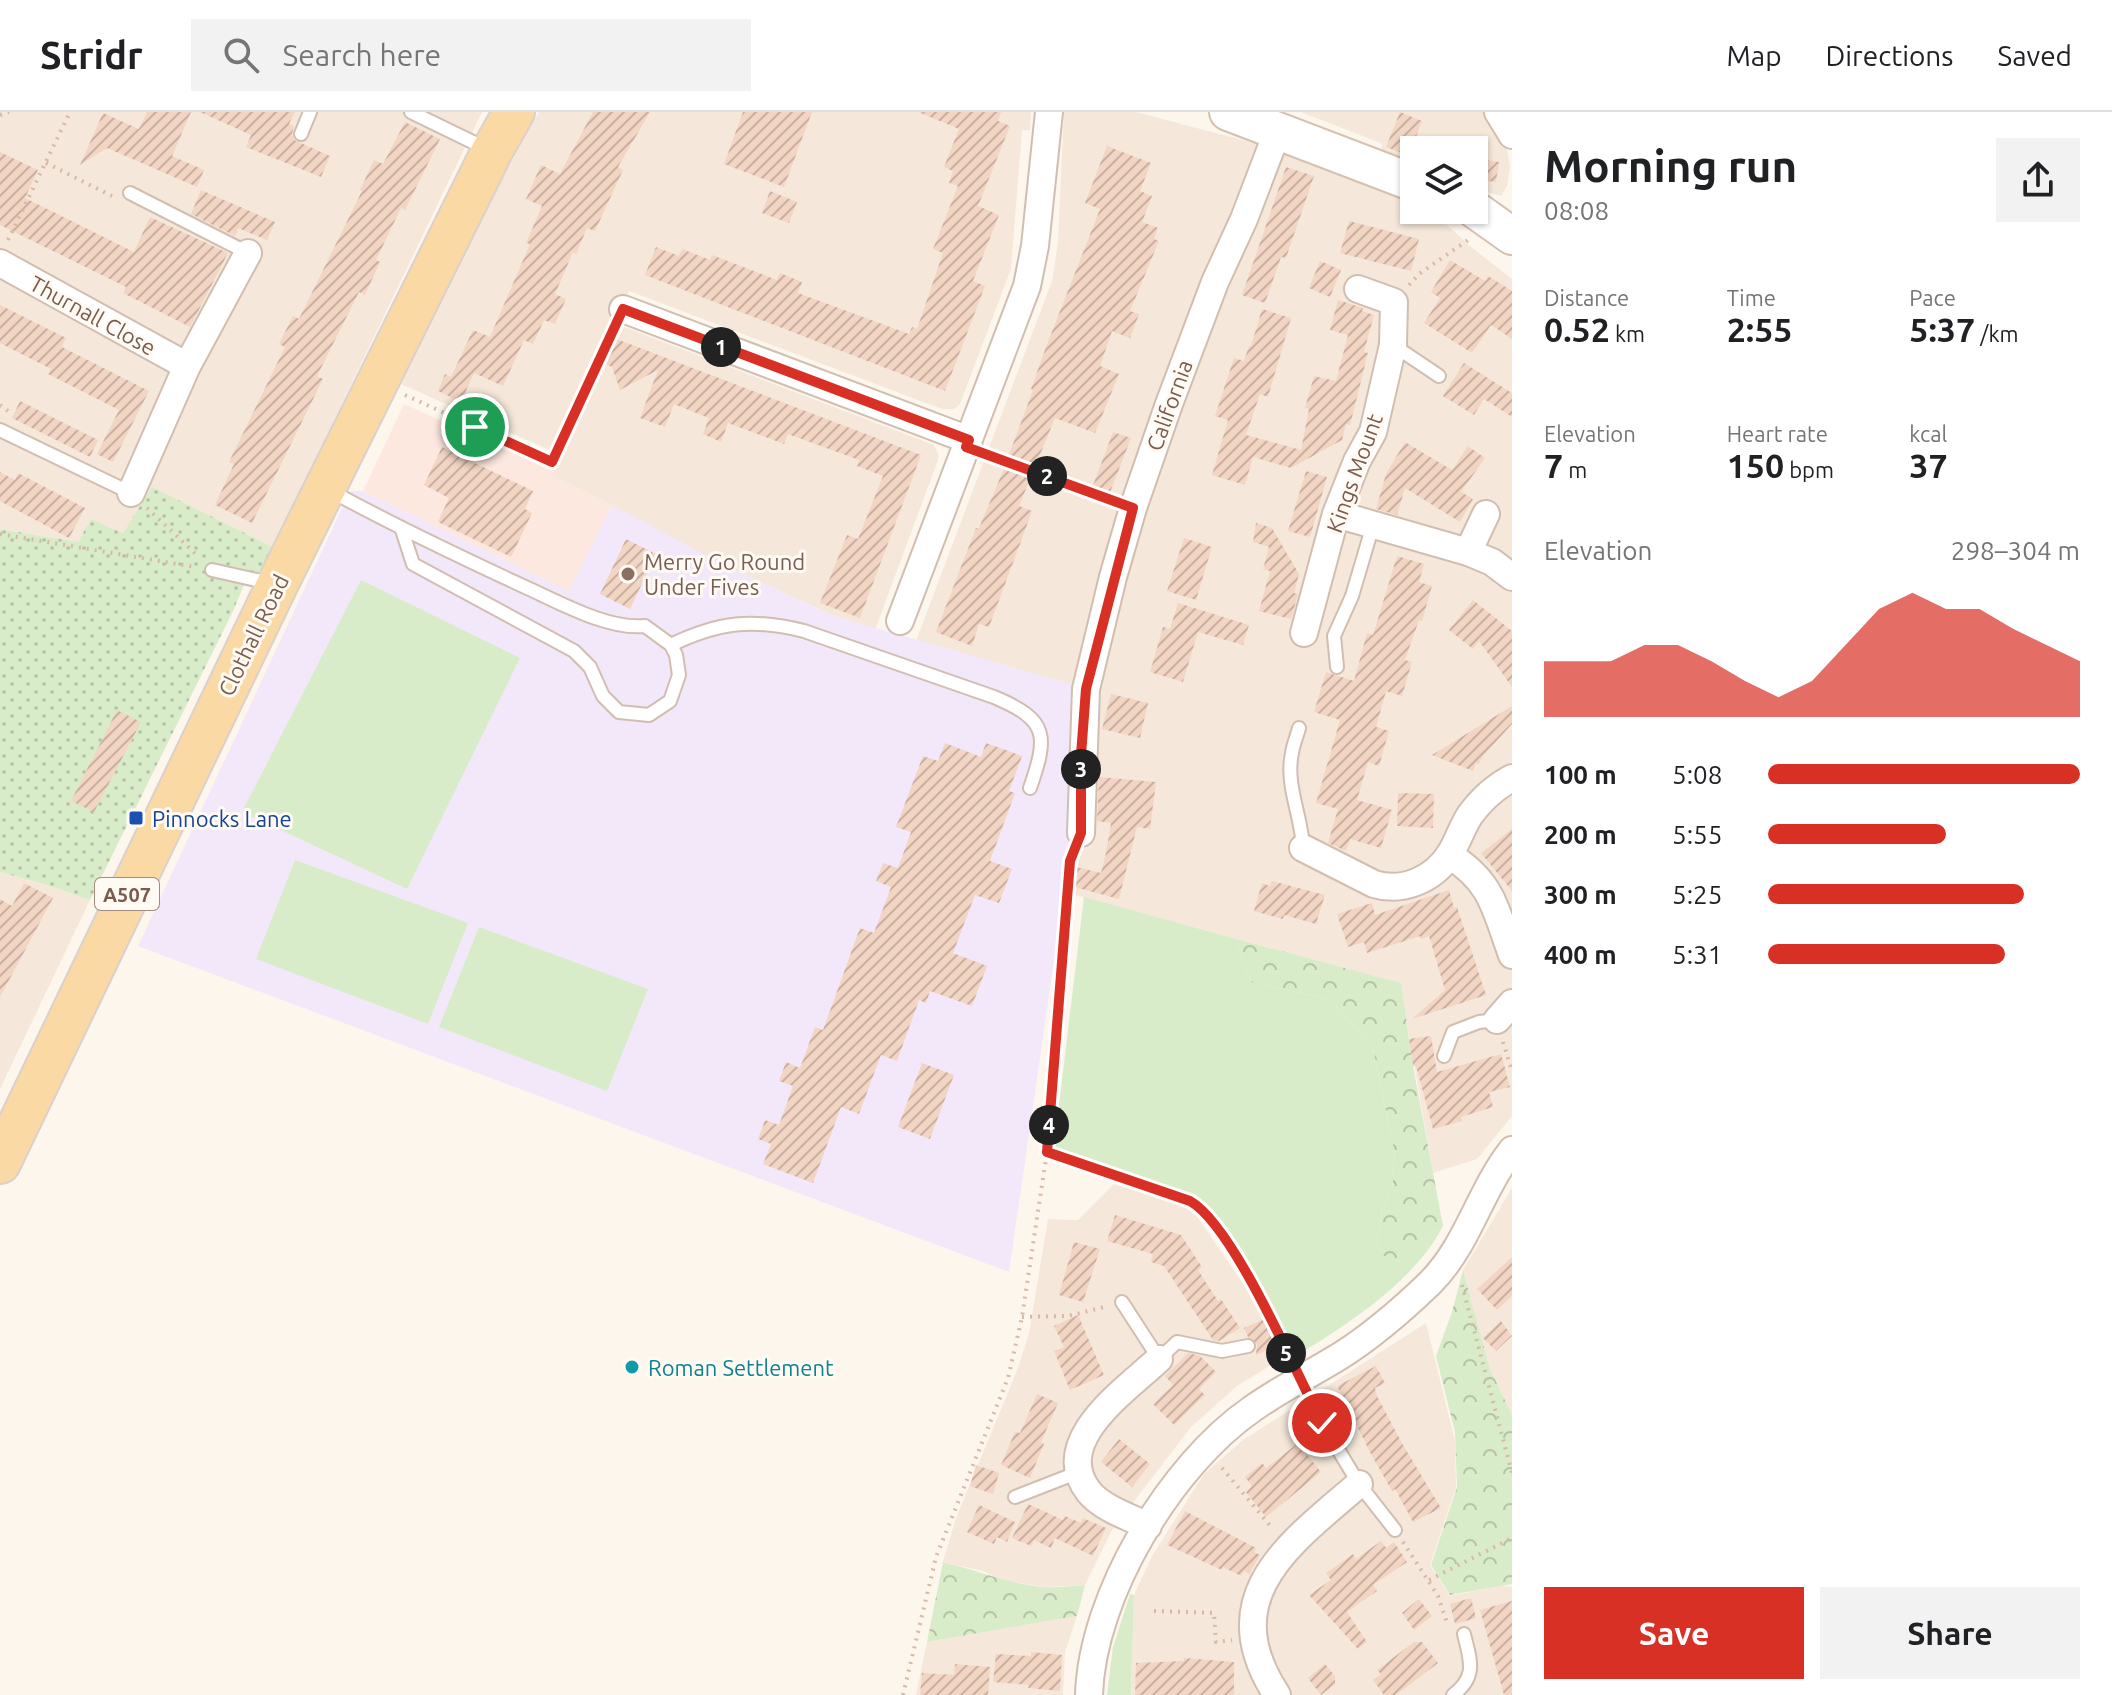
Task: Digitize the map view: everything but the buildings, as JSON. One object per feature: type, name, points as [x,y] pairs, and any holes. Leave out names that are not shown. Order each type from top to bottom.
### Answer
[{"type":"main road","name":"Clothall Road","points":[[0,1163],[277,585],[514,112]]},
{"type":"main road","points":[[1228,112],[1400,178]]},
{"type":"street","points":[[900,621],[1027,286],[1035,246],[1049,112]]},
{"type":"street","points":[[1498,112],[1512,135]]},
{"type":"street","name":"California","points":[[1081,833],[1081,755],[1086,689],[1133,508],[1215,282],[1244,219],[1278,130]]},
{"type":"street","points":[[131,493],[187,366],[248,253]]},
{"type":"street","name":"Thurnall Close","points":[[2,256],[187,366]]},
{"type":"street","points":[[1358,289],[1394,302]]},
{"type":"street","name":"Kings Mount","points":[[1304,633],[1336,514],[1357,461],[1373,432],[1393,345],[1394,302]]},
{"type":"street","points":[[623,309],[967,443]]},
{"type":"street","points":[[1336,514],[1468,552],[1492,562],[1512,577]]},
{"type":"street","points":[[1468,552],[1486,514]]},
{"type":"street","points":[[1303,848],[1385,888],[1411,885],[1440,867],[1472,812],[1487,796],[1512,778]]},
{"type":"street","points":[[1449,855],[1473,871],[1485,885],[1512,955]]},
{"type":"street","points":[[1089,1695],[1103,1624],[1120,1574],[1173,1487],[1206,1448],[1252,1409],[1344,1354],[1429,1283],[1454,1255],[1495,1171],[1512,1150]]},
{"type":"street","points":[[1148,1526],[1098,1500],[1090,1492],[1079,1472],[1078,1448],[1095,1419],[1159,1359]]},
{"type":"street","points":[[1277,1695],[1259,1663],[1254,1637],[1253,1621],[1262,1586],[1272,1566],[1288,1546],[1359,1484]]},
{"type":"lane","points":[[301,134],[310,112]]},
{"type":"lane","points":[[411,112],[492,151]]},
{"type":"lane","points":[[130,193],[248,253]]},
{"type":"lane","points":[[1393,345],[1439,376]]},
{"type":"lane","points":[[0,430],[131,493]]},
{"type":"lane","points":[[325,488],[402,530],[581,612],[632,627],[645,626],[671,645],[676,655],[679,675],[670,701],[649,715],[619,712],[603,696],[590,667],[574,651],[413,564],[402,530]]},
{"type":"lane","points":[[1337,667],[1334,636],[1352,596],[1373,525]]},
{"type":"lane","points":[[212,570],[277,585]]},
{"type":"lane","points":[[671,645],[691,635],[721,627],[750,622],[774,623],[994,697],[1021,708],[1037,727],[1042,753],[1030,788]]},
{"type":"lane","points":[[1299,728],[1291,766],[1293,797],[1302,827],[1303,848]]},
{"type":"lane","points":[[1444,1056],[1453,1032],[1504,1012]]},
{"type":"lane","points":[[1122,1302],[1159,1359],[1177,1342],[1222,1351],[1248,1346]]},
{"type":"lane","points":[[1322,1423],[1359,1484],[1395,1530]]},
{"type":"lane","points":[[1015,1497],[1079,1472]]},
{"type":"lane","points":[[1453,1695],[1464,1687],[1470,1673],[1464,1634]]},
{"type":"path","points":[[0,115],[9,112]]},
{"type":"path","points":[[2,256],[70,112]]},
{"type":"path","points":[[46,163],[126,203],[130,193]]},
{"type":"path","points":[[1394,302],[1419,274],[1498,219]]},
{"type":"path","points":[[398,392],[552,462],[623,309]]},
{"type":"path","points":[[967,443],[1133,508]]},
{"type":"path","points":[[131,493],[212,570]]},
{"type":"path","points":[[0,534],[212,570]]},
{"type":"path","points":[[903,1695],[936,1557],[1008,1378],[1022,1317],[1047,1152],[1070,861],[1081,833]]},
{"type":"path","points":[[1047,1152],[1200,1207],[1218,1229],[1255,1290],[1300,1380]]},
{"type":"path","points":[[1454,1255],[1512,1473]]},
{"type":"path","points":[[1022,1317],[1068,1316],[1122,1302]]},
{"type":"path","points":[[1206,1448],[1288,1546]]},
{"type":"path","points":[[1395,1530],[1429,1580],[1449,1628]]},
{"type":"path","points":[[1429,1580],[1512,1538]]},
{"type":"path","points":[[1154,1611],[1214,1613],[1216,1642],[1254,1637]]},
{"type":"shaded area","points":[[0,112],[482,112],[273,547],[152,487],[123,533],[91,519],[78,542],[0,529]]},
{"type":"shaded area","points":[[539,112],[1031,112],[1030,130],[1022,130],[1011,269],[960,404],[954,409],[942,409],[629,291],[554,452],[401,384],[476,227]]},
{"type":"shaded area","points":[[1064,112],[1136,112],[1288,152],[1400,197],[1400,224],[1446,224],[1512,279],[1512,1116],[1477,1159],[1433,1173],[1400,983],[1064,892],[1078,686],[916,641],[1052,281],[1058,242]]},
{"type":"shaded area","points":[[1301,112],[1486,112],[1506,144],[1510,166],[1507,186],[1501,196],[1488,192],[1488,136],[1400,136],[1400,164],[1379,154],[1383,144]]},
{"type":"shaded area","points":[[619,325],[934,445],[939,456],[937,463],[875,630],[834,616],[726,566],[551,475]]},
{"type":"shaded area","points":[[404,404],[553,471],[552,475],[612,505],[569,591],[363,491]]},
{"type":"shaded area","points":[[350,491],[363,491],[569,591],[612,505],[726,566],[834,616],[1078,686],[1064,892],[1009,1272],[138,946]]},
{"type":"shaded area","points":[[0,872],[90,900],[0,1089]]},
{"type":"shaded area","points":[[1114,1184],[1192,1209],[1254,1300],[1284,1357],[1237,1386],[1191,1427],[1112,1530],[1085,1585],[1044,1587],[1002,1580],[983,1571],[943,1562],[956,1518],[1018,1368],[1029,1333],[1048,1219],[1078,1220]]},
{"type":"shaded area","points":[[1512,1188],[1512,1415],[1490,1369],[1463,1270]]},
{"type":"shaded area","points":[[1426,1323],[1455,1441],[1456,1487],[1430,1565],[1450,1596],[1500,1586],[1512,1587],[1512,1695],[1461,1695],[1459,1690],[1445,1695],[1131,1695],[1134,1595],[1152,1556],[1204,1474],[1243,1440]]},
{"type":"shaded area","points":[[1077,1616],[1065,1652],[1063,1695],[916,1695],[927,1642]]},
{"type":"green space","points":[[152,487],[273,547],[260,577],[248,575],[90,900],[0,872],[0,529],[78,542],[91,519],[123,533]]},
{"type":"green space","points":[[361,580],[520,658],[407,889],[242,812]]},
{"type":"green space","points":[[295,860],[468,923],[428,1024],[256,959]]},
{"type":"green space","points":[[1084,897],[1237,939],[1251,982],[1331,1000],[1373,1048],[1395,1154],[1392,1189],[1382,1210],[1377,1242],[1382,1254],[1399,1262],[1414,1244],[1443,1226],[1415,1265],[1378,1300],[1294,1357],[1252,1270],[1211,1209],[1196,1197],[1054,1147]]},
{"type":"green space","points":[[479,927],[648,989],[607,1091],[439,1027]]},
{"type":"green space","points":[[1237,939],[1401,983],[1443,1226],[1414,1244],[1399,1262],[1382,1255],[1377,1242],[1382,1210],[1392,1189],[1395,1154],[1373,1048],[1331,1000],[1251,982]]},
{"type":"green space","points":[[1463,1270],[1490,1369],[1512,1415],[1512,1584],[1450,1595],[1431,1565],[1457,1487],[1455,1432],[1436,1356]]},
{"type":"green space","points":[[943,1562],[1028,1585],[1085,1585],[1077,1616],[927,1642]]},
{"type":"green space","points":[[1130,1594],[1134,1595],[1131,1695],[1107,1695],[1113,1647]]},
{"type":"place","name":"Merry Go Round Under Fives","points":[[628,574]]},
{"type":"place","name":"Pinnocks Lane","points":[[136,818]]},
{"type":"place","name":"Roman Settlement","points":[[632,1367]]},
{"type":"route","points":[[475,427],[552,462],[623,309],[969,440],[966,447],[1133,508],[1086,689],[1081,755],[1081,833],[1070,861],[1047,1152],[1200,1207],[1218,1229],[1255,1290],[1322,1423]]}]
